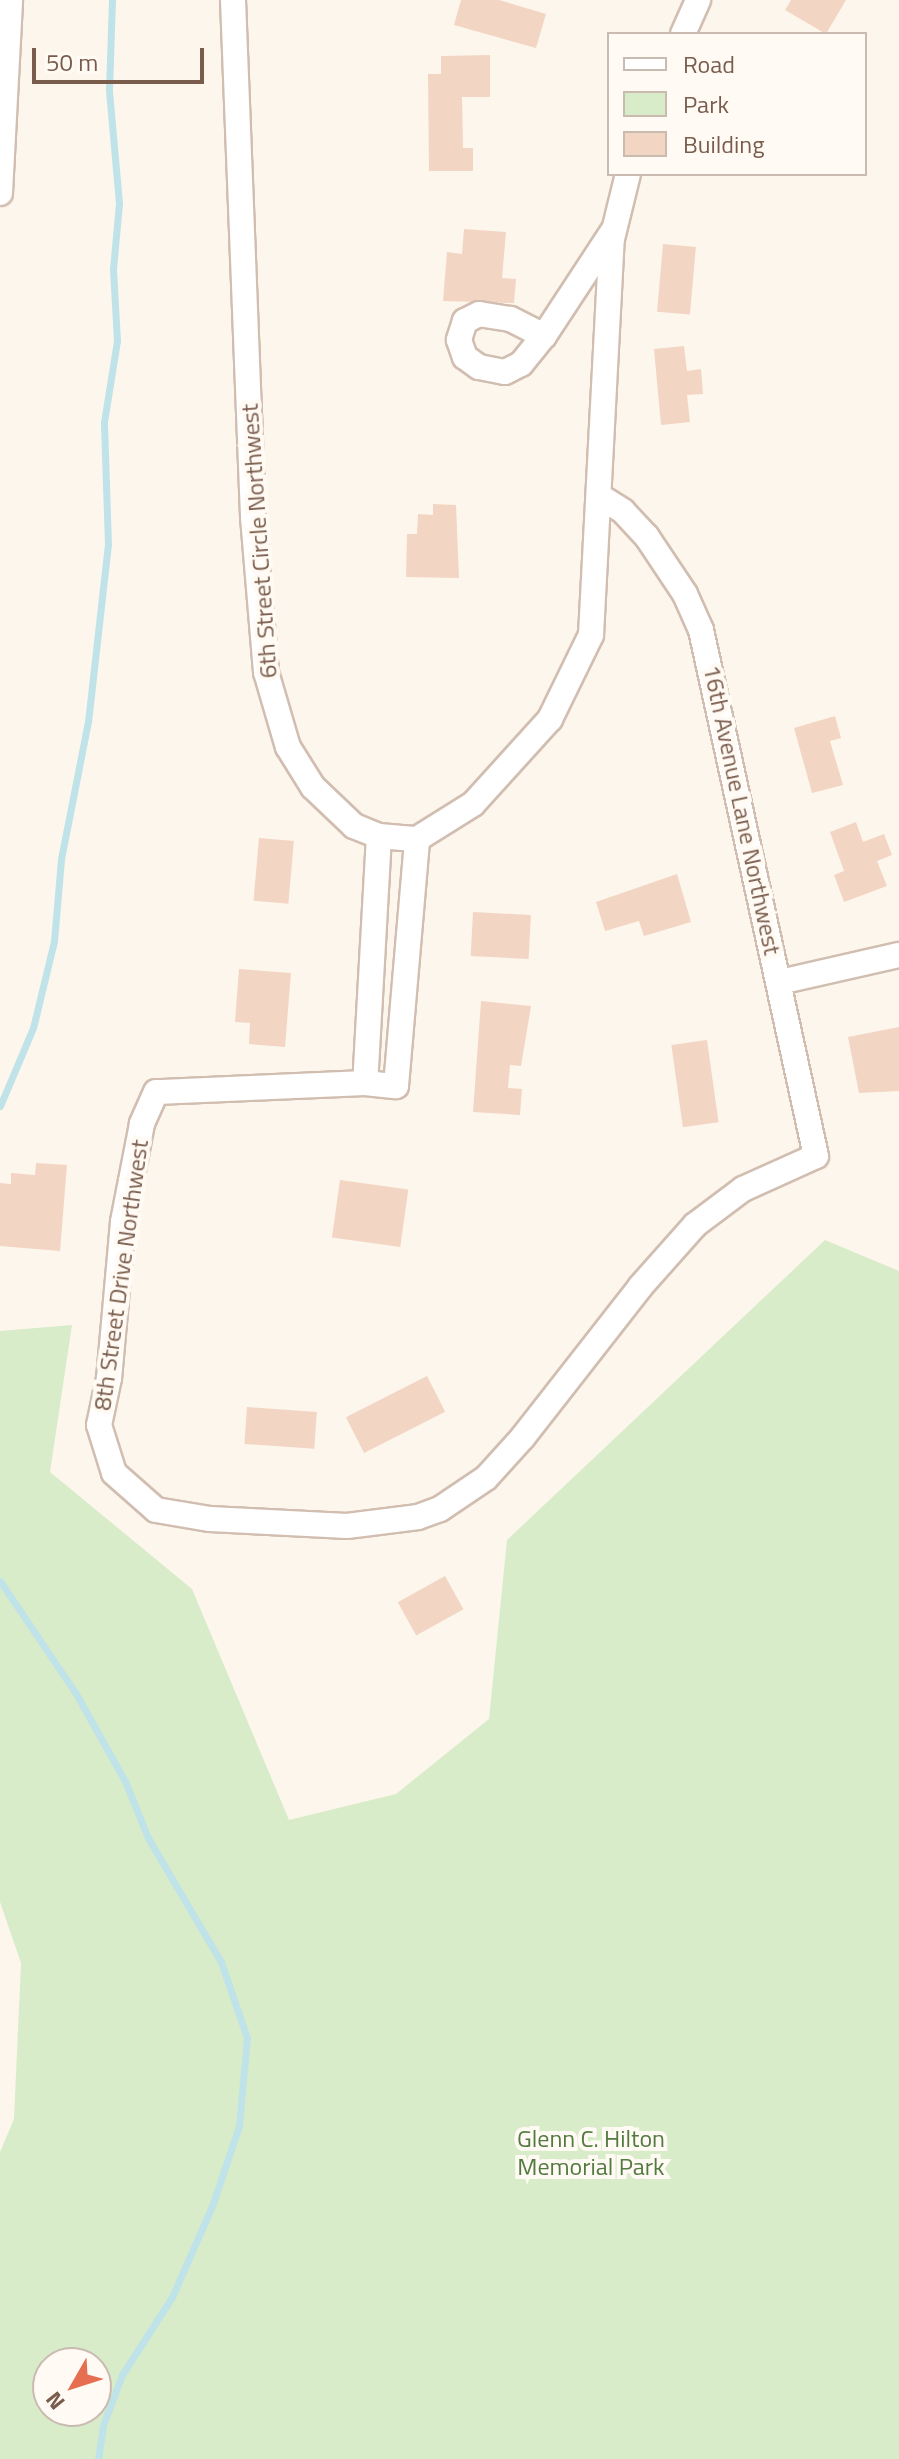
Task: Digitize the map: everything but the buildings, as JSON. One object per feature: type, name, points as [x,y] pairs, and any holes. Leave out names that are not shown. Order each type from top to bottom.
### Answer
[{"type":"street","points":[[0,193],[10,0]]},
{"type":"street","name":"6th Street Circle Northwest","points":[[233,0],[253,517],[266,672],[278,723],[313,787],[354,826],[379,836],[417,839]]},
{"type":"street","points":[[684,32],[698,0]]},
{"type":"street","points":[[379,836],[365,1083],[396,1086],[400,1076],[417,839],[473,804],[501,778],[550,719],[570,684],[591,635],[602,498],[598,432],[614,229],[627,176]]},
{"type":"street","points":[[544,336],[614,229]]},
{"type":"street","name":"16th Avenue Lane Northwest","points":[[602,498],[623,511],[647,537],[685,594],[701,630],[816,1156]]},
{"type":"street","points":[[780,982],[899,955]]},
{"type":"street","name":"8th Street Drive Northwest","points":[[365,1083],[156,1092],[142,1124],[123,1222],[99,1425],[114,1473],[156,1510],[210,1519],[347,1526],[418,1517],[440,1509],[486,1478],[523,1437],[695,1225],[743,1189],[816,1156]]},
{"type":"green space","name":"Glenn C. Hilton Memorial Park","points":[[825,1240],[899,1271],[899,2459],[0,2459],[0,2152],[14,2119],[21,1963],[0,1902],[0,1331],[72,1325],[50,1472],[192,1589],[289,1820],[396,1794],[489,1719],[507,1540]]},
{"type":"waterway","points":[[0,1106],[33,1028],[54,941],[61,859],[88,722],[108,545],[104,422],[117,341],[113,269],[119,203],[109,90],[112,0]]},
{"type":"waterway","points":[[0,1581],[75,1692],[125,1781],[148,1838],[221,1962],[247,2038],[239,2126],[212,2206],[172,2297],[122,2375],[103,2425],[98,2459]]}]
